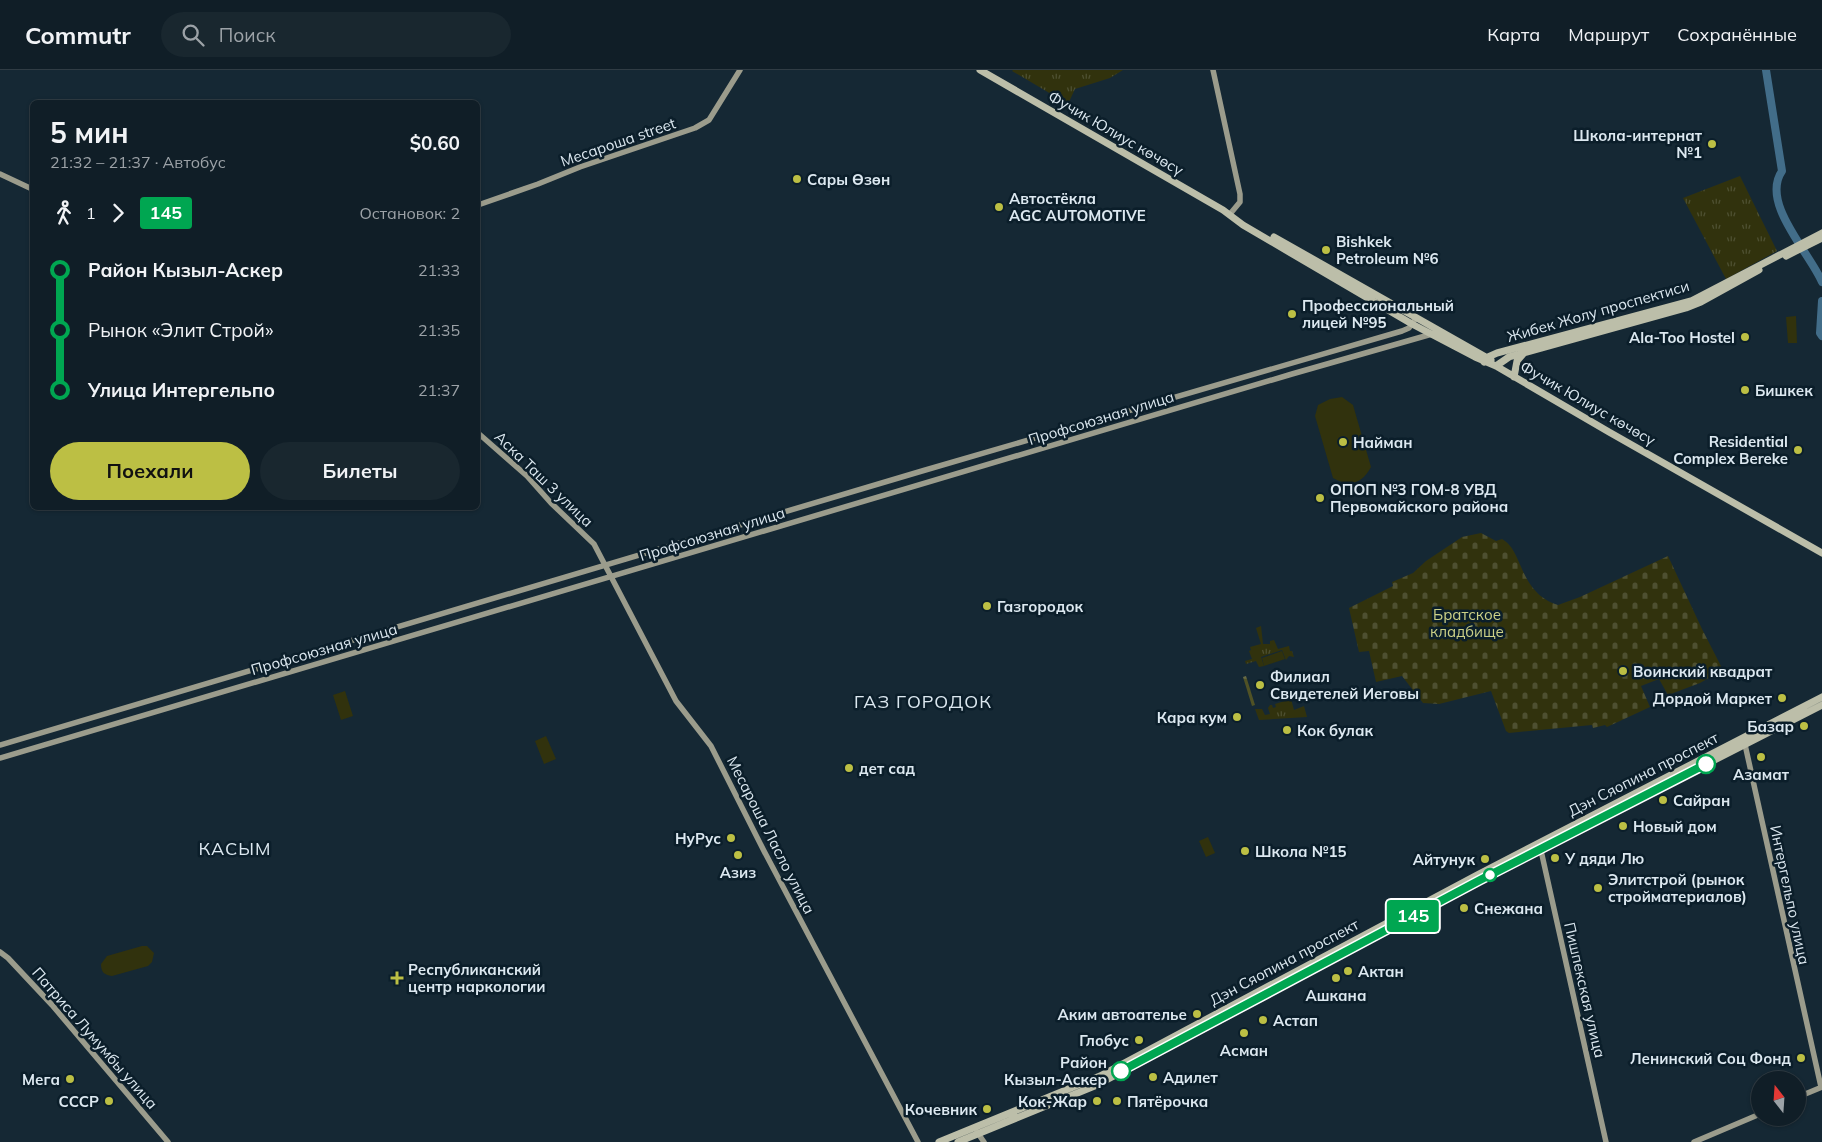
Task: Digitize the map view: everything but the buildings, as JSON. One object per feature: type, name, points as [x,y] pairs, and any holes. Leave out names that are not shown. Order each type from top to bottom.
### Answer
[{"type":"main road","name":"Фучик Юлиус көчөсү","points":[[980,70],[1230,214],[1243,225],[1486,360],[1608,432],[1822,553]]},
{"type":"main road","name":"Жибек Жолу проспектиси","points":[[1486,360],[1594,329],[1693,305],[1808,242],[1822,232]]},
{"type":"main road","name":"Жибек Жолу проспектиси","points":[[1808,242],[1822,238]]},
{"type":"main road","name":"Фучик Юлиус көчөсү","points":[[1414,321],[1432,334],[1486,360]]},
{"type":"main road","name":"Жибек Жолу проспектиси","points":[[1496,366],[1504,359],[1594,329]]},
{"type":"main road","points":[[1514,377],[1517,361],[1527,352]]},
{"type":"main road","name":"Дэн Сяопина проспект","points":[[939,1142],[976,1131],[1100,1076],[1744,741],[1822,697]]},
{"type":"main road","name":"Дэн Сяопина проспект","points":[[1744,741],[1822,705]]},
{"type":"main road","name":"Дэн Сяопина проспект","points":[[958,1142],[976,1131]]},
{"type":"street","name":"Месароша street","points":[[480,204],[580,167],[695,128],[709,120],[740,70]]},
{"type":"street","points":[[1213,70],[1240,194],[1240,202],[1230,214]]},
{"type":"street","points":[[0,174],[30,188]]},
{"type":"street","name":"Профсоюзная улица","points":[[0,744],[1402,331],[1409,328],[1414,321]]},
{"type":"street","name":"Профсоюзная улица","points":[[0,758],[1432,334]]},
{"type":"street","name":"Аска Таш 3 улица","points":[[480,435],[527,476],[551,504],[594,544]]},
{"type":"street","name":"Месароша Ласло улица","points":[[594,544],[676,701],[711,746],[764,852],[918,1142]]},
{"type":"street","name":"Интергельпо улица","points":[[1744,741],[1821,1087]]},
{"type":"street","name":"Пишпекская улица","points":[[1540,846],[1606,1142]]},
{"type":"street","name":"Патриса Лумумбы улица","points":[[0,952],[8,958],[52,1005],[168,1142]]},
{"type":"street","points":[[1806,1094],[1821,1087]]},
{"type":"street","points":[[1694,1142],[1751,1118]]},
{"type":"street","points":[[976,1131],[984,1142]]},
{"type":"green space","points":[[1013,70],[1123,70],[1110,78],[1075,89],[1068,104]]},
{"type":"green space","points":[[1740,176],[1777,251],[1726,279],[1683,198]]},
{"type":"green space","points":[[1796,316],[1797,343],[1788,343],[1786,317]]},
{"type":"green space","name":"Найман","points":[[1342,397],[1353,405],[1371,467],[1364,477],[1350,483],[1333,478],[1315,416],[1318,405],[1330,399]]},
{"type":"green space","name":"Братское кладбище","points":[[1481,533],[1496,541],[1502,539],[1509,545],[1535,591],[1545,599],[1558,605],[1580,597],[1668,556],[1723,670],[1700,683],[1668,695],[1659,679],[1641,686],[1650,707],[1607,727],[1605,725],[1593,728],[1592,725],[1509,733],[1506,731],[1491,691],[1439,704],[1423,703],[1402,676],[1376,682],[1369,651],[1359,652],[1349,608],[1393,586],[1392,582],[1413,573],[1426,561],[1462,537]]},
{"type":"green space","points":[[1261,626],[1263,644],[1270,644],[1270,641],[1274,640],[1278,649],[1289,646],[1294,657],[1289,656],[1286,660],[1282,650],[1261,657],[1264,666],[1259,667],[1256,661],[1246,664],[1245,661],[1252,659],[1249,651],[1251,650],[1250,647],[1261,644],[1256,628]]},
{"type":"green space","points":[[1282,651],[1285,659],[1264,666],[1262,658]]},
{"type":"green space","points":[[1246,676],[1255,705],[1252,706],[1243,677]]},
{"type":"green space","points":[[345,691],[353,716],[341,720],[333,695]]},
{"type":"green space","points":[[1291,699],[1294,710],[1304,706],[1307,717],[1259,720],[1255,709],[1262,709],[1265,715],[1270,714],[1268,708],[1270,705],[1273,708],[1276,707],[1275,704]]},
{"type":"green space","points":[[546,736],[556,759],[544,764],[535,741]]},
{"type":"green space","points":[[1208,837],[1215,853],[1206,857],[1199,841]]},
{"type":"green space","points":[[147,946],[154,953],[152,962],[148,966],[112,976],[102,971],[101,964],[107,956]]},
{"type":"waterway","points":[[1766,70],[1782,171],[1777,184],[1777,198],[1789,228],[1822,282]]},
{"type":"waterway","points":[[1822,301],[1820,333],[1822,336]]},
{"type":"bus line","name":"145","points":[[1121,1071],[1480,880],[1706,764]]},
{"type":"place","name":"Школа-интернат №1","points":[[1712,144]]},
{"type":"place","name":"Сары Өзөн","points":[[797,179]]},
{"type":"place","name":"Автостёкла AGC AUTOMOTIVE","points":[[999,207]]},
{"type":"place","name":"Bishkek Petroleum №6","points":[[1326,250]]},
{"type":"place","name":"Профессиональный лицей №95","points":[[1292,314]]},
{"type":"place","name":"Ala-Too Hostel","points":[[1745,337]]},
{"type":"place","name":"Бишкек","points":[[1745,390]]},
{"type":"place","name":"Найман","points":[[1343,442]]},
{"type":"place","name":"Residential Complex Bereke","points":[[1798,450]]},
{"type":"place","name":"ОПОП №3 ГОМ-8 УВД Первомайского района","points":[[1320,498]]},
{"type":"place","name":"Газгородок","points":[[987,606]]},
{"type":"place","name":"Воинский квадрат","points":[[1623,671]]},
{"type":"place","name":"Филиал Свидетелей Иеговы","points":[[1260,685]]},
{"type":"place","name":"Дордой Маркет","points":[[1782,698]]},
{"type":"place","name":"Кара кум","points":[[1237,717]]},
{"type":"place","name":"Базар","points":[[1804,726]]},
{"type":"place","name":"Кок булак","points":[[1287,730]]},
{"type":"place","name":"Азамат","points":[[1761,757]]},
{"type":"place","name":"дет сад","points":[[849,768]]},
{"type":"place","name":"Сайран","points":[[1663,800]]},
{"type":"place","name":"Новый дом","points":[[1623,826]]},
{"type":"place","name":"НуРус","points":[[731,838]]},
{"type":"place","name":"Школа №15","points":[[1245,851]]},
{"type":"place","name":"Азиз","points":[[738,855]]},
{"type":"place","name":"У дяди Лю","points":[[1555,858]]},
{"type":"place","name":"Айтунук","points":[[1485,859]]},
{"type":"place","name":"Элитстрой (рынок стройматериалов)","points":[[1598,888]]},
{"type":"place","name":"Снежана","points":[[1464,908]]},
{"type":"place","name":"Актан","points":[[1348,971]]},
{"type":"place","name":"Республиканский центр наркологии","points":[[397,978]]},
{"type":"place","name":"Ашкана","points":[[1336,978]]},
{"type":"place","name":"Аким автоателье","points":[[1197,1014]]},
{"type":"place","name":"Астап","points":[[1263,1020]]},
{"type":"place","name":"Асман","points":[[1244,1033]]},
{"type":"place","name":"Глобус","points":[[1139,1040]]},
{"type":"place","name":"Ленинский Соц Фонд","points":[[1801,1058]]},
{"type":"place","name":"Район Кызыл-Аскер","points":[[1121,1071]]},
{"type":"place","name":"Адилет","points":[[1153,1077]]},
{"type":"place","name":"Мега","points":[[70,1079]]},
{"type":"place","name":"СССР","points":[[109,1101]]},
{"type":"place","name":"Кок-Жар","points":[[1097,1101]]},
{"type":"place","name":"Пятёрочка","points":[[1117,1101]]},
{"type":"place","name":"Кочевник","points":[[987,1109]]},
{"type":"district","name":"ГАЗ ГОРОДОК","points":[[923,701]]},
{"type":"district","name":"КАСЫМ","points":[[235,848]]}]
